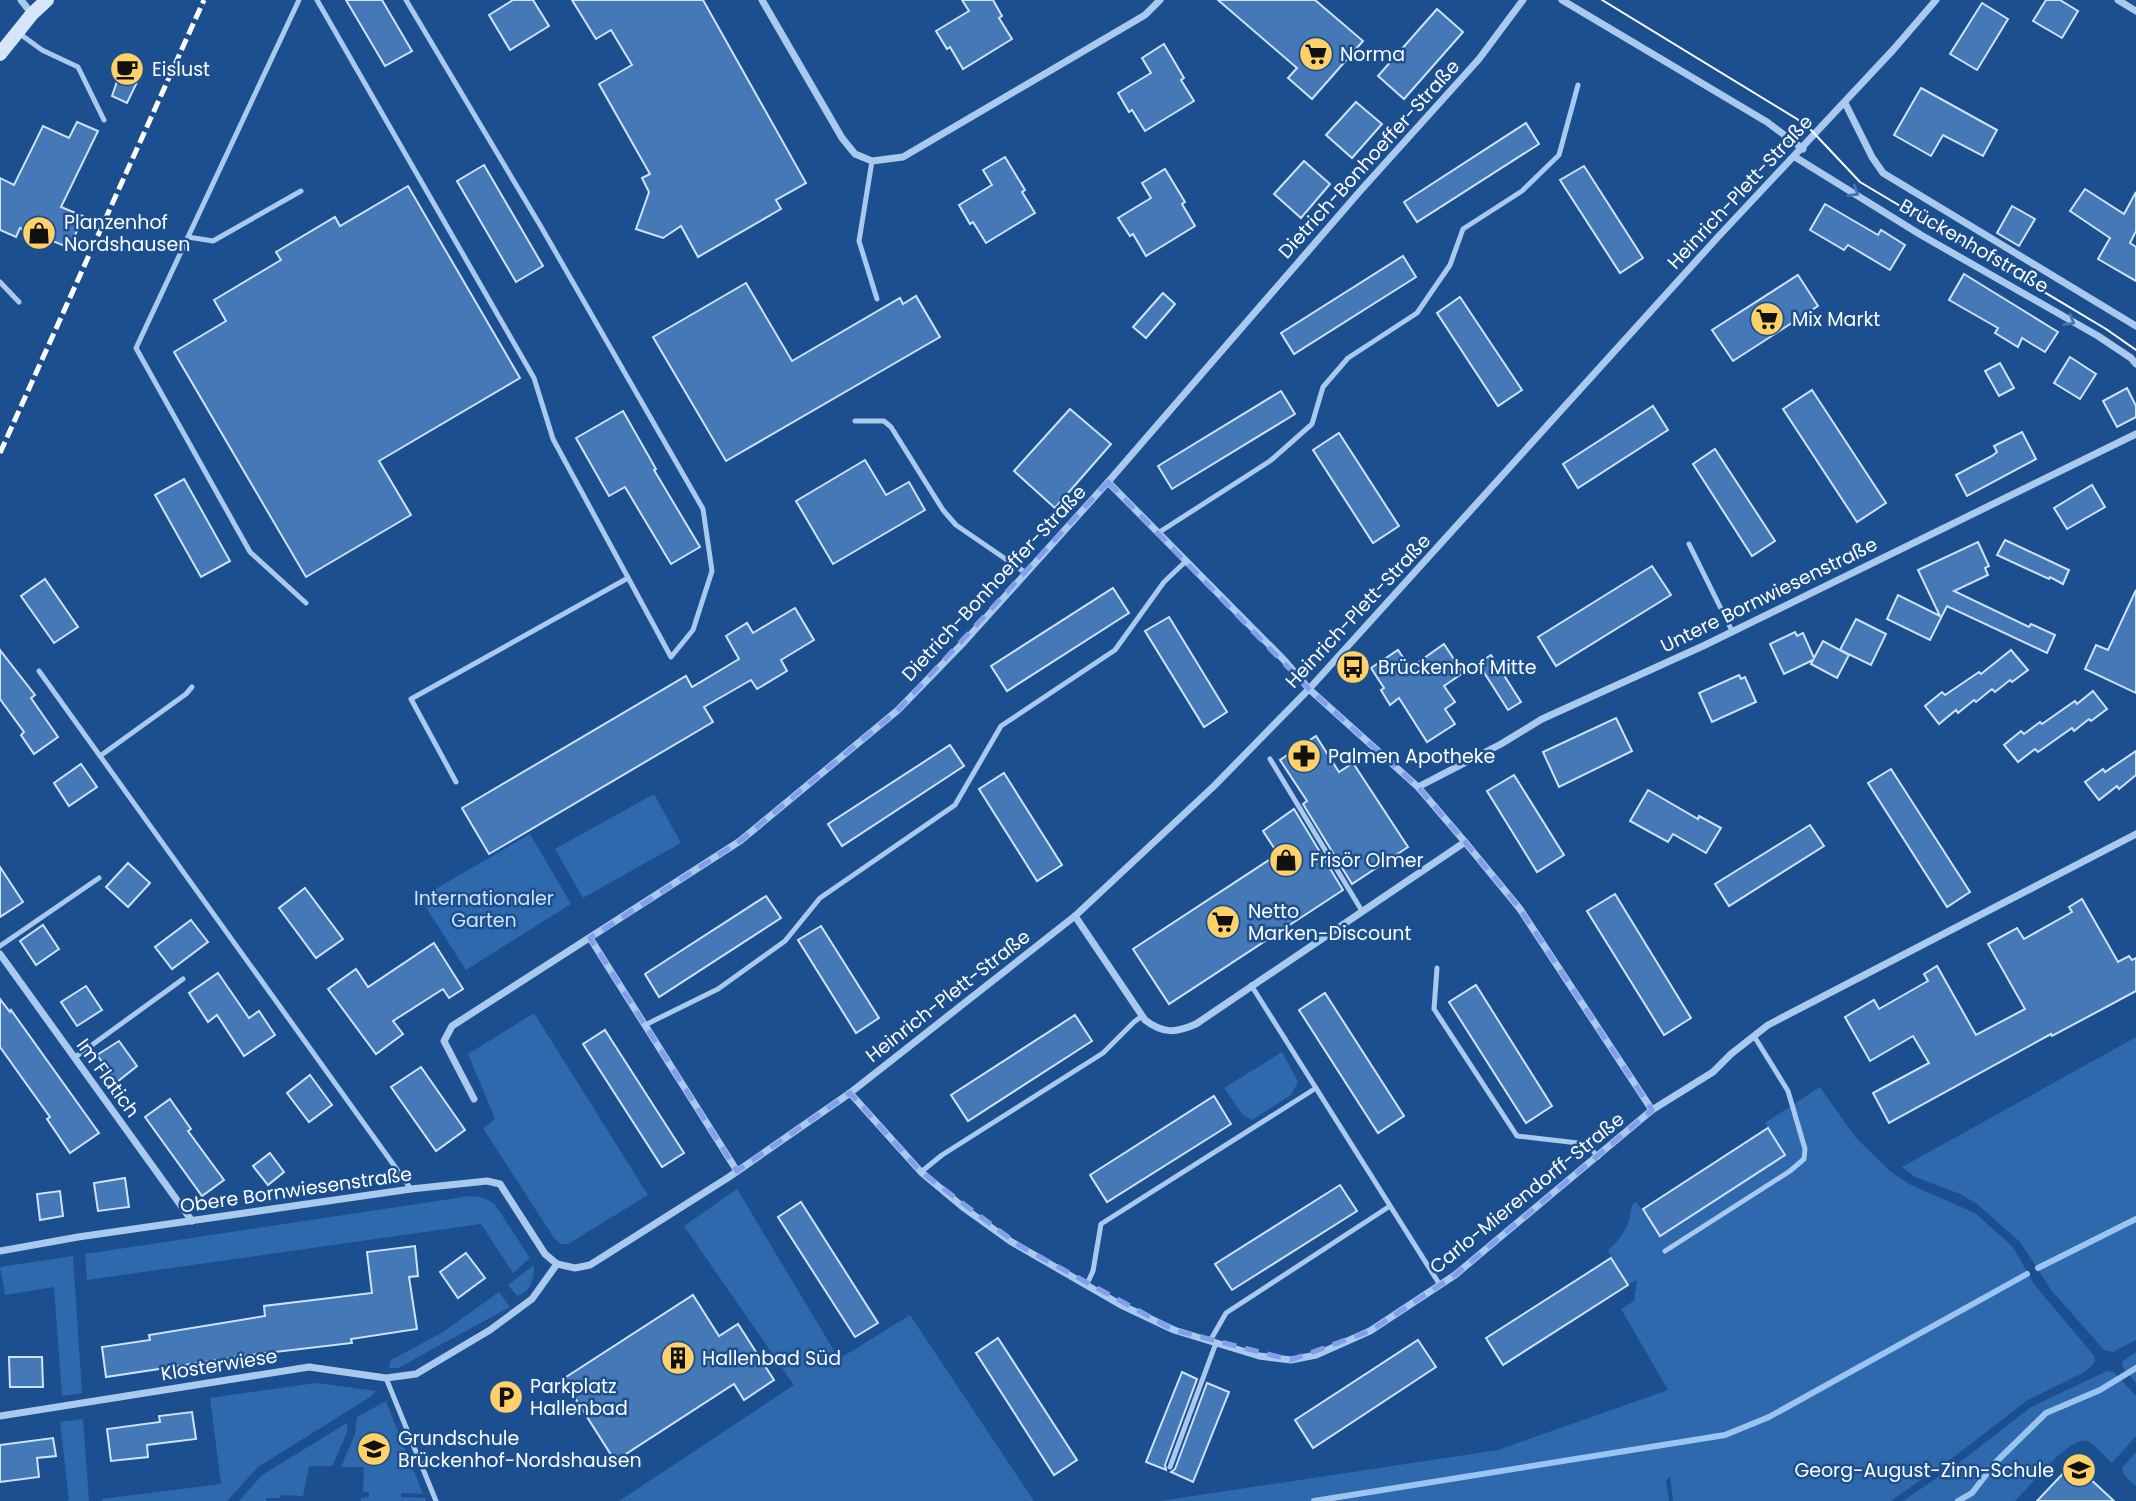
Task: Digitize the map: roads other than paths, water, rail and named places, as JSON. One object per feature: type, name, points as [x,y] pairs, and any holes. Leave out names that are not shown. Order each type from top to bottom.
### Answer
[{"type":"street","points":[[21,0],[32,14]]},
{"type":"street","points":[[0,54],[32,14],[47,0]]},
{"type":"street","points":[[761,0],[842,138],[855,154],[873,161],[903,157],[1145,15],[1160,0]]},
{"type":"street","name":"Dietrich-Bonhoeffer-Straße","points":[[474,1099],[444,1041],[452,1026],[740,841],[898,710],[964,642],[1108,482],[1361,190],[1479,59],[1522,0]]},
{"type":"street","points":[[1562,0],[1767,122],[1803,149]]},
{"type":"street","name":"Heinrich-Plett-Straße","points":[[557,1264],[575,1268],[590,1265],[737,1171],[850,1093],[1075,916],[1214,786],[1309,689],[1936,0]]},
{"type":"street","points":[[2118,0],[2136,11]]},
{"type":"street","name":"Brückenhofstraße","points":[[1845,103],[1883,173],[2136,327]]},
{"type":"street","name":"Brückenhofstraße","points":[[1795,156],[1921,234],[2098,336],[2136,364]]},
{"type":"street","name":"Untere Bornwiesenstraße","points":[[1418,787],[1501,744],[1542,719],[1732,631],[2136,434]]},
{"type":"street","name":"Carlo-Mierendorff-Straße","points":[[1108,482],[1285,661],[1309,689],[1418,787],[1526,918],[1651,1110]]},
{"type":"street","name":"Carlo-Mierendorff-Straße","points":[[850,1093],[921,1172],[964,1208],[1010,1241],[1121,1305],[1174,1330],[1259,1356],[1291,1360],[1317,1355],[1370,1331],[1440,1285],[1490,1247],[1651,1110],[1713,1072],[1754,1036],[1786,1014],[2136,834]]},
{"type":"street","points":[[1075,916],[1142,1016],[1157,1029],[1180,1031],[1196,1024],[1465,842]]},
{"type":"street","points":[[590,938],[737,1171]]},
{"type":"street","name":"Im Flatich","points":[[0,954],[192,1221]]},
{"type":"street","name":"Obere Bornwiesenstraße","points":[[0,1251],[411,1189],[488,1181],[500,1184],[545,1254],[557,1264]]},
{"type":"street","name":"Klosterwiese","points":[[0,1416],[309,1367],[386,1378],[416,1374],[490,1330],[532,1299],[557,1264]]},
{"type":"lane","points":[[299,0],[136,348],[250,552],[306,603]]},
{"type":"lane","points":[[317,0],[534,379],[553,439],[671,657],[693,630],[712,571],[704,509],[406,0]]},
{"type":"lane","points":[[18,32],[42,50],[78,67],[104,120]]},
{"type":"lane","points":[[1158,533],[1270,461],[1312,424],[1323,387],[1348,358],[1417,313],[1450,265],[1462,229],[1522,191],[1559,155],[1578,85]]},
{"type":"lane","points":[[873,161],[859,241],[877,299]]},
{"type":"lane","points":[[188,237],[213,241],[301,191]]},
{"type":"lane","points":[[0,282],[19,302]]},
{"type":"lane","points":[[855,421],[884,421],[891,427],[949,517],[1026,573]]},
{"type":"lane","points":[[1689,544],[1732,631]]},
{"type":"lane","points":[[645,1026],[718,989],[763,957],[785,941],[820,898],[955,804],[1001,726],[1115,650],[1164,582],[1186,561]]},
{"type":"lane","points":[[456,782],[411,699],[628,578]]},
{"type":"lane","points":[[39,671],[411,1189]]},
{"type":"lane","points":[[100,756],[192,687]]},
{"type":"lane","points":[[1270,759],[1362,911]]},
{"type":"lane","points":[[0,946],[99,877]]},
{"type":"lane","points":[[1437,968],[1434,1009],[1517,1136],[1587,1144],[1598,1157]]},
{"type":"lane","points":[[74,1058],[183,979]]},
{"type":"lane","points":[[1251,985],[1440,1285]]},
{"type":"lane","points":[[921,1172],[942,1155],[1103,1053],[1142,1016]]},
{"type":"lane","points":[[1665,1251],[1790,1171],[1804,1159],[1805,1149],[1788,1091],[1754,1036]]},
{"type":"lane","points":[[1087,1284],[1093,1271],[1101,1224],[1316,1088]]},
{"type":"lane","points":[[1170,1467],[1213,1342],[1226,1313],[1390,1206]]},
{"type":"lane","points":[[386,1378],[436,1501]]},
{"type":"waterway","points":[[2038,1268],[2136,1219]]},
{"type":"waterway","points":[[1314,1501],[1725,1435],[1769,1417],[2027,1274]]},
{"type":"waterway","points":[[1958,1501],[1972,1493],[1996,1462],[2046,1413],[2100,1390],[2136,1368]]},
{"type":"tram line","points":[[1602,0],[1797,119],[1811,130],[1860,182],[2106,329],[2136,350]]},
{"type":"railway","points":[[0,453],[204,0]]},
{"type":"place","name":"Norma","points":[[1316,54]]},
{"type":"place","name":"Eislust","points":[[127,69]]},
{"type":"place","name":"Planzenhof Nordshausen","points":[[39,233]]},
{"type":"place","name":"Mix Markt","points":[[1767,319]]},
{"type":"place","name":"Brückenhof Mitte","points":[[1353,667]]},
{"type":"place","name":"Palmen Apotheke","points":[[1304,756]]},
{"type":"place","name":"Frisör Olmer","points":[[1286,860]]},
{"type":"place","name":"Netto Marken-Discount","points":[[1223,922]]},
{"type":"place","name":"Hallenbad Süd","points":[[678,1358]]},
{"type":"place","name":"Parkplatz Hallenbad","points":[[506,1397]]},
{"type":"place","name":"Grundschule Brückenhof-Nordshausen","points":[[374,1449]]},
{"type":"place","name":"Georg-August-Zinn-Schule","points":[[2079,1470]]},
{"type":"park label","name":"Internationaler Garten","points":[[484,909]]}]
